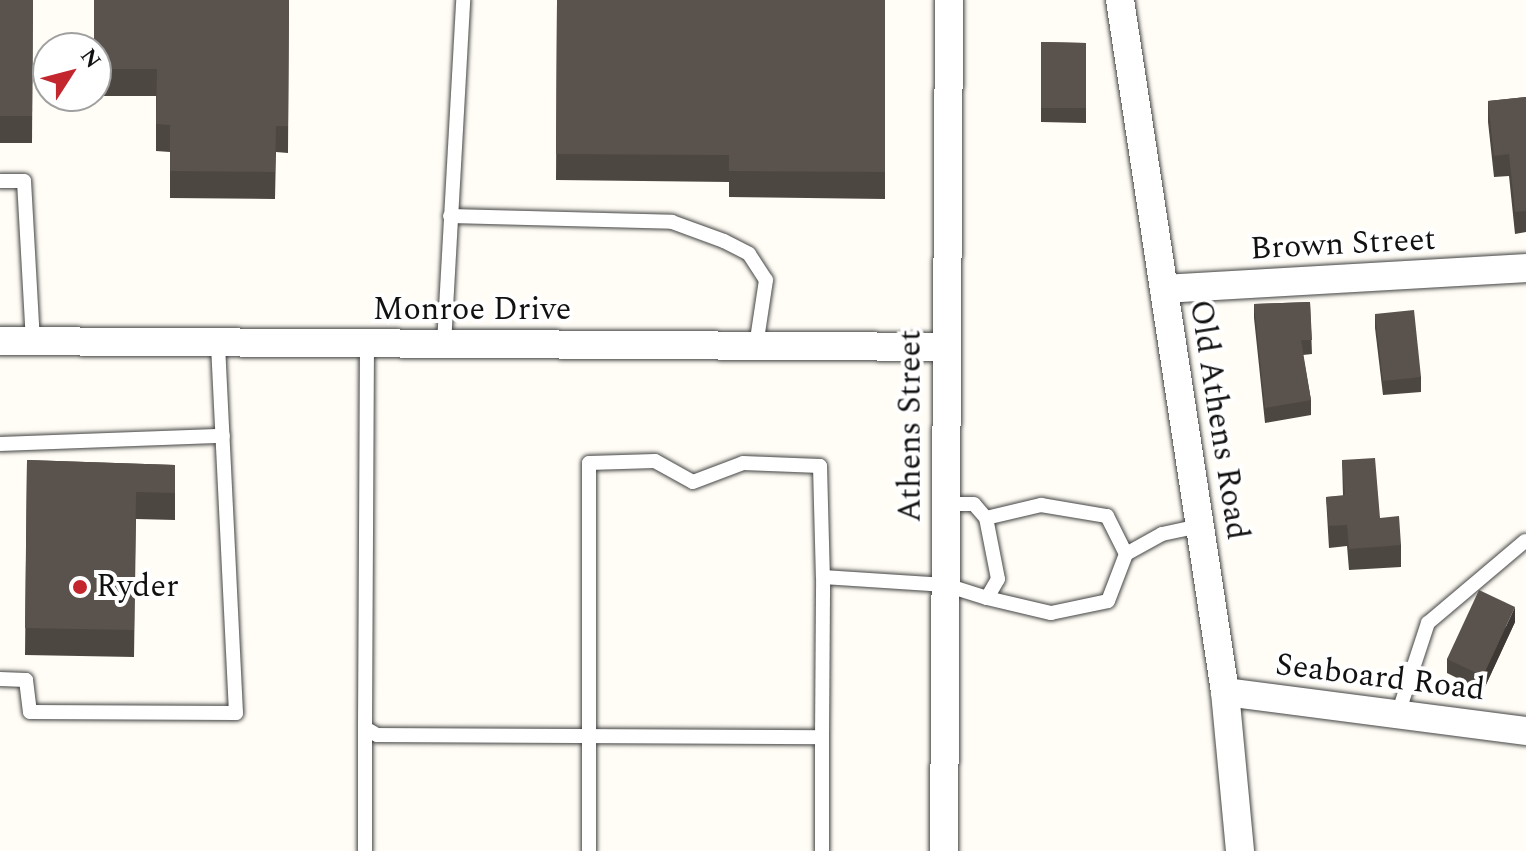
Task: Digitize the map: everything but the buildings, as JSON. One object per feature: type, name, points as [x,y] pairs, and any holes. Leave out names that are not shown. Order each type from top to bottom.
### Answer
[{"type":"street","name":"Athens Street","points":[[944,851],[946,585],[943,347],[949,0]]},
{"type":"street","name":"Old Athens Road","points":[[1120,0],[1225,692],[1240,851]]},
{"type":"street","name":"Brown Street","points":[[1164,289],[1526,268]]},
{"type":"street","name":"Monroe Drive","points":[[0,341],[943,347]]},
{"type":"street","name":"Seaboard Road","points":[[1225,692],[1526,731]]},
{"type":"lane","points":[[444,344],[463,0]]},
{"type":"lane","points":[[0,181],[24,181],[33,342]]},
{"type":"lane","points":[[450,216],[672,222],[724,241],[749,254],[766,280],[756,346]]},
{"type":"lane","points":[[0,679],[26,680],[30,712],[236,713],[218,343]]},
{"type":"lane","points":[[365,851],[367,343]]},
{"type":"lane","points":[[0,444],[223,436]]},
{"type":"lane","points":[[589,851],[589,463],[655,461],[693,482],[743,463],[820,466],[823,577],[822,851]]},
{"type":"lane","points":[[945,504],[974,504],[986,518],[998,579],[987,598]]},
{"type":"lane","points":[[986,518],[1041,505],[1107,516],[1126,554]]},
{"type":"lane","points":[[823,577],[946,585],[1051,613],[1108,601],[1126,554],[1162,534],[1200,526]]},
{"type":"lane","points":[[1398,714],[1428,623],[1525,541]]},
{"type":"lane","points":[[365,728],[377,735],[822,737]]},
{"type":"place","name":"Ryder","points":[[80,587]]}]
